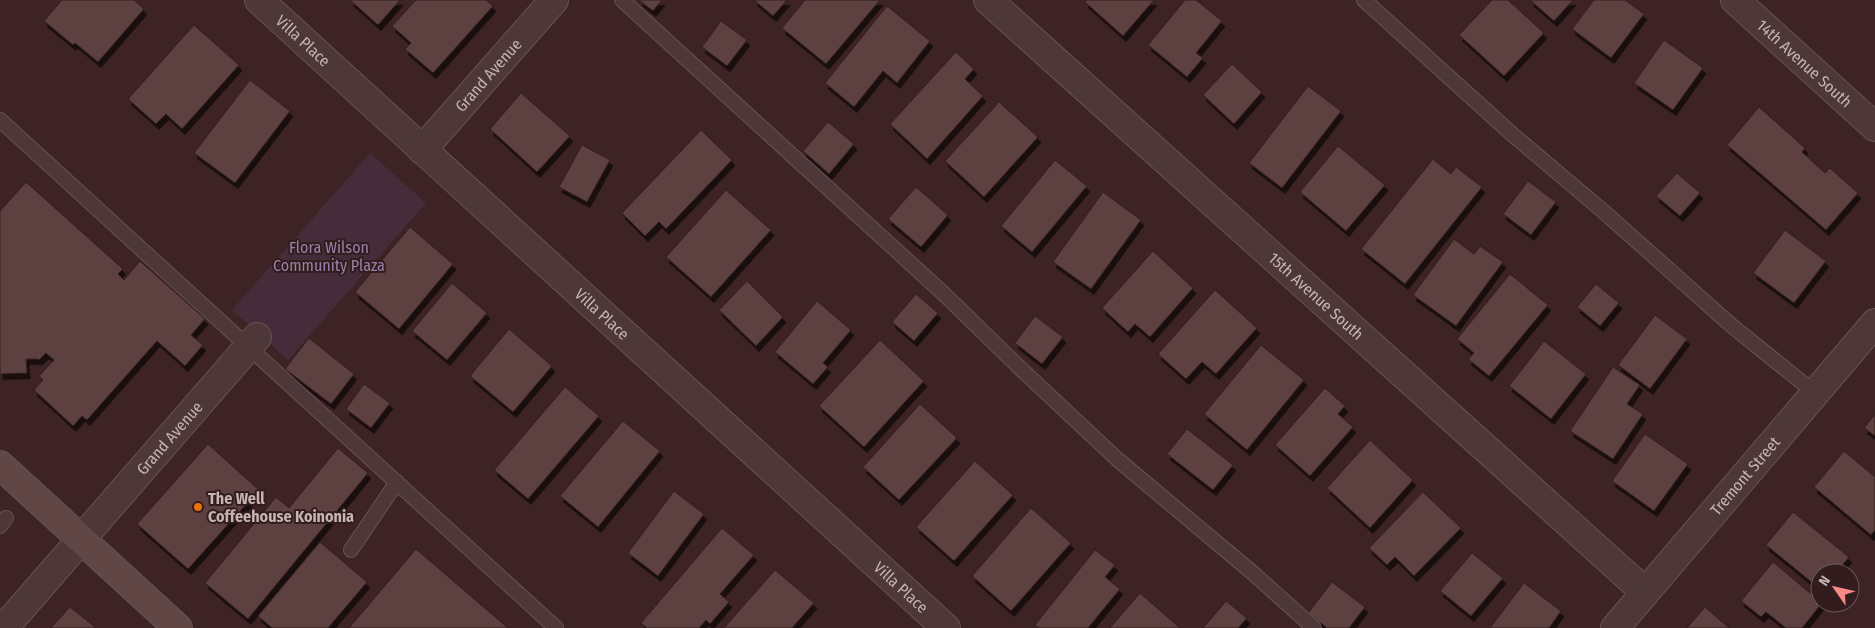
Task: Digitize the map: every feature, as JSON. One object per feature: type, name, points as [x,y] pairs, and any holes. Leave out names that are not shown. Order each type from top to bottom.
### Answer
[{"type":"main road","points":[[0,465],[178,628]]},
{"type":"street","name":"Villa Place","points":[[259,0],[946,628]]},
{"type":"street","name":"Grand Avenue","points":[[422,150],[554,0]]},
{"type":"street","name":"15th Avenue South","points":[[988,0],[1645,592]]},
{"type":"street","name":"14th Avenue South","points":[[1734,0],[1875,127]]},
{"type":"street","name":"Tremont Street","points":[[1614,628],[1875,323]]},
{"type":"street","name":"Grand Avenue","points":[[4,628],[254,342]]},
{"type":"lane","points":[[622,0],[944,294],[1117,459],[1254,574],[1314,628]]},
{"type":"lane","points":[[1364,0],[1513,135],[1603,211],[1732,326],[1814,392]]},
{"type":"lane","points":[[0,120],[254,342],[397,482],[556,628]]},
{"type":"lane","points":[[350,550],[397,482]]},
{"type":"green space","name":"Flora Wilson Community Plaza","points":[[370,153],[426,203],[288,360],[232,310]]},
{"type":"building","points":[[62,0],[134,0],[144,9],[98,62],[75,43],[73,45],[44,21]]},
{"type":"building","points":[[350,0],[400,0],[378,25]]},
{"type":"building","points":[[416,0],[486,0],[493,6],[433,73],[405,49],[411,43],[392,26]]},
{"type":"building","points":[[639,0],[662,0],[653,11]]},
{"type":"building","points":[[754,0],[787,0],[773,16]]},
{"type":"building","points":[[805,0],[880,0],[826,64],[782,28]]},
{"type":"building","points":[[1087,0],[1154,0],[1123,36],[1085,2]]},
{"type":"building","points":[[1185,0],[1196,0],[1222,21],[1196,53],[1203,58],[1187,77],[1148,45]]},
{"type":"building","points":[[1492,0],[1508,0],[1544,33],[1504,76],[1459,35]]},
{"type":"building","points":[[1530,0],[1573,0],[1554,21]]},
{"type":"building","points":[[1594,0],[1625,0],[1644,14],[1611,58],[1572,29]]},
{"type":"building","points":[[887,6],[930,41],[897,83],[883,71],[854,107],[825,83]]},
{"type":"building","points":[[721,21],[747,40],[727,66],[702,47]]},
{"type":"building","points":[[194,25],[239,65],[182,129],[166,114],[156,124],[128,99]]},
{"type":"building","points":[[1664,40],[1703,68],[1673,110],[1634,83]]},
{"type":"building","points":[[956,52],[974,69],[965,79],[983,96],[927,159],[890,124]]},
{"type":"building","points":[[1232,64],[1262,92],[1234,124],[1203,95]]},
{"type":"building","points":[[250,80],[290,111],[235,183],[194,153]]},
{"type":"building","points":[[1308,86],[1341,111],[1282,188],[1249,163]]},
{"type":"building","points":[[521,93],[570,136],[537,172],[490,129]]},
{"type":"building","points":[[999,102],[1038,137],[984,197],[945,161]]},
{"type":"building","points":[[1759,107],[1805,148],[1802,152],[1825,173],[1830,168],[1858,193],[1826,230],[1727,145]]},
{"type":"building","points":[[828,122],[854,144],[829,174],[803,151]]},
{"type":"building","points":[[701,130],[732,160],[666,229],[659,222],[645,236],[622,213]]},
{"type":"building","points":[[582,145],[610,160],[587,202],[559,187]]},
{"type":"building","points":[[1338,146],[1385,185],[1346,231],[1300,192]]},
{"type":"building","points":[[1433,159],[1451,174],[1456,167],[1482,187],[1405,284],[1361,249]]},
{"type":"building","points":[[1055,160],[1087,186],[1032,252],[1001,226]]},
{"type":"building","points":[[1677,173],[1700,193],[1680,216],[1656,196]]},
{"type":"building","points":[[1528,181],[1556,202],[1531,235],[1503,214]]},
{"type":"building","points":[[26,182],[123,269],[118,274],[124,280],[140,261],[205,319],[191,335],[203,345],[185,366],[157,341],[87,420],[82,416],[73,426],[34,390],[43,380],[39,376],[54,360],[46,353],[39,360],[26,359],[27,373],[0,374],[0,211]]},
{"type":"building","points":[[916,187],[948,215],[921,247],[888,219]]},
{"type":"building","points":[[726,190],[771,230],[711,297],[666,257]]},
{"type":"building","points":[[1103,192],[1141,220],[1091,289],[1053,262]]},
{"type":"building","points":[[410,227],[453,264],[399,329],[355,292]]},
{"type":"building","points":[[1785,230],[1826,261],[1794,303],[1753,273]]},
{"type":"building","points":[[1454,239],[1474,254],[1480,246],[1503,262],[1456,326],[1413,295]]},
{"type":"building","points":[[1153,251],[1193,288],[1150,337],[1135,324],[1128,332],[1102,308]]},
{"type":"building","points":[[1510,274],[1548,305],[1489,376],[1468,359],[1474,353],[1457,339]]},
{"type":"building","points":[[747,281],[783,317],[756,346],[719,310]]},
{"type":"building","points":[[452,283],[487,313],[447,360],[412,331]]},
{"type":"building","points":[[1596,284],[1619,303],[1600,326],[1577,307]]},
{"type":"building","points":[[1215,290],[1257,328],[1216,374],[1202,362],[1186,379],[1158,354]]},
{"type":"building","points":[[916,294],[938,313],[914,341],[892,322]]},
{"type":"building","points":[[817,301],[851,330],[823,363],[828,367],[813,384],[775,352]]},
{"type":"building","points":[[1655,315],[1687,339],[1650,389],[1618,365]]},
{"type":"building","points":[[1035,316],[1063,337],[1042,364],[1015,343]]},
{"type":"building","points":[[509,329],[552,366],[513,412],[470,376]]},
{"type":"building","points":[[309,338],[354,374],[331,404],[285,369]]},
{"type":"building","points":[[880,340],[924,381],[864,447],[819,406]]},
{"type":"building","points":[[1544,341],[1586,374],[1551,419],[1509,386]]},
{"type":"building","points":[[1261,345],[1304,380],[1247,450],[1204,414]]},
{"type":"building","points":[[1613,367],[1640,385],[1627,404],[1643,414],[1613,459],[1570,431]]},
{"type":"building","points":[[364,384],[390,403],[371,428],[346,409]]},
{"type":"building","points":[[565,387],[599,416],[528,499],[494,470]]},
{"type":"building","points":[[1325,388],[1345,406],[1338,414],[1353,427],[1310,476],[1275,445]]},
{"type":"building","points":[[920,404],[957,438],[899,500],[863,467]]},
{"type":"building","points":[[1875,414],[1875,436],[1864,428]]},
{"type":"building","points":[[623,421],[660,451],[598,527],[560,496]]},
{"type":"building","points":[[1187,429],[1233,465],[1213,490],[1167,454]]},
{"type":"building","points":[[1645,434],[1688,464],[1654,511],[1612,481]]},
{"type":"building","points":[[1370,440],[1413,480],[1370,528],[1327,488]]},
{"type":"building","name":"The Well Coffeehouse Koinonia","points":[[208,444],[259,490],[188,569],[137,524]]},
{"type":"building","points":[[338,448],[368,473],[248,619],[205,583],[276,497],[289,508]]},
{"type":"building","points":[[1844,451],[1875,477],[1875,530],[1871,535],[1814,487]]},
{"type":"building","points":[[975,461],[1013,495],[954,561],[916,527]]},
{"type":"building","points":[[674,491],[704,514],[658,576],[628,553]]},
{"type":"building","points":[[1423,492],[1461,528],[1414,576],[1395,557],[1387,565],[1369,548]]},
{"type":"building","points":[[1031,508],[1071,543],[1011,611],[972,576]]},
{"type":"building","points":[[1793,512],[1849,557],[1844,563],[1810,563],[1810,581],[1766,545]]},
{"type":"building","points":[[722,528],[754,555],[720,594],[729,602],[710,624],[706,620],[699,628],[647,628],[641,623]]},
{"type":"building","points":[[320,542],[367,582],[328,628],[272,628],[258,616]]},
{"type":"building","points":[[416,549],[508,628],[349,628]]},
{"type":"building","points":[[1095,550],[1115,565],[1105,577],[1120,589],[1088,628],[1039,628],[1035,625]]},
{"type":"building","points":[[1472,553],[1503,578],[1471,616],[1440,591]]},
{"type":"building","points":[[1773,562],[1810,593],[1810,613],[1814,613],[1802,628],[1786,628],[1766,612],[1761,617],[1741,601]]},
{"type":"building","points":[[775,570],[814,603],[792,628],[724,628]]},
{"type":"building","points":[[1332,582],[1365,607],[1349,628],[1327,628],[1308,613]]},
{"type":"building","points":[[1524,583],[1561,611],[1549,628],[1490,628]]},
{"type":"building","points":[[1140,593],[1180,628],[1110,628]]},
{"type":"building","points":[[1226,601],[1247,618],[1238,628],[1203,628]]},
{"type":"building","points":[[70,607],[96,628],[51,628]]},
{"type":"building","points":[[1705,607],[1729,628],[1687,628]]},
{"type":"place","name":"The Well Coffeehouse Koinonia","points":[[198,507]]}]
